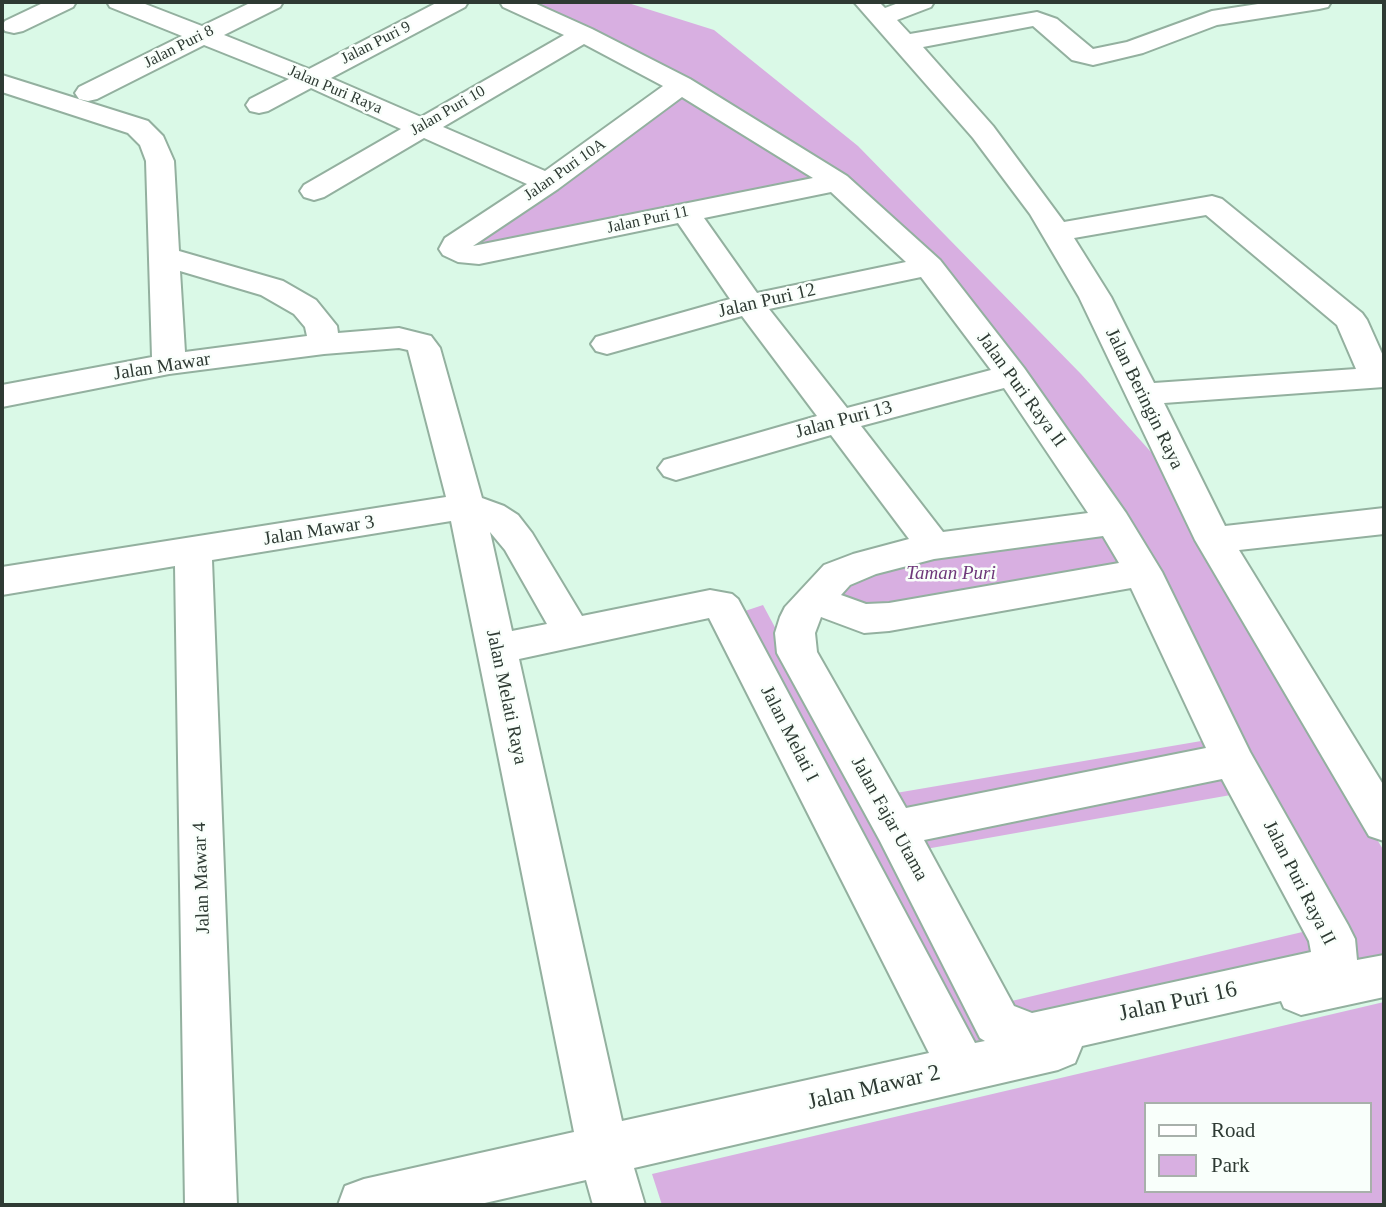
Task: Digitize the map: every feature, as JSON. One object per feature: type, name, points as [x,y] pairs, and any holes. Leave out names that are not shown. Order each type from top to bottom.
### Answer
[{"type":"street","points":[[14,26],[64,2]]},
{"type":"street","name":"Jalan Puri Raya","points":[[119,2],[309,78],[548,183]]},
{"type":"street","name":"Jalan Puri 8","points":[[88,93],[201,34],[271,2]]},
{"type":"street","name":"Jalan Puri 9","points":[[259,105],[456,2]]},
{"type":"street","name":"Jalan Puri Raya II","points":[[512,2],[583,34],[681,85],[837,183],[929,266],[1012,375],[1113,522],[1143,572],[1233,760],[1332,939],[1335,958]]},
{"type":"street","points":[[884,21],[922,2]]},
{"type":"street","points":[[884,21],[1010,24],[1037,19],[1048,24],[1081,55],[1093,57],[1134,48],[1212,18],[1320,2]]},
{"type":"street","name":"Jalan Beringin Raya","points":[[884,21],[983,132],[1055,232],[1095,297],[1214,540],[1384,823]]},
{"type":"street","name":"Jalan Puri 10","points":[[314,191],[583,34]]},
{"type":"street","name":"Jalan Puri 10A","points":[[458,253],[454,249],[456,244],[548,183],[681,85]]},
{"type":"street","points":[[10,94],[84,108],[138,127],[153,142],[160,161],[169,364]]},
{"type":"street","name":"Jalan Puri 11","points":[[458,253],[479,255],[837,183]]},
{"type":"street","points":[[1055,232],[1212,205],[1351,320],[1377,378],[1143,394]]},
{"type":"street","points":[[686,213],[749,304],[934,546]]},
{"type":"street","points":[[163,256],[272,288],[305,307],[321,326],[324,344]]},
{"type":"street","name":"Jalan Puri 12","points":[[607,344],[749,304],[929,266]]},
{"type":"street","name":"Jalan Melati Raya","points":[[324,344],[399,338],[420,343],[424,348],[466,506],[603,1149],[619,1205]]},
{"type":"street","name":"Jalan Mawar","points":[[2,396],[169,364],[324,344]]},
{"type":"street","name":"Jalan Puri 13","points":[[676,468],[1012,375]]},
{"type":"street","points":[[466,506],[491,515],[505,524],[519,542],[572,634]]},
{"type":"street","name":"Jalan Mawar 3","points":[[2,581],[466,506]]},
{"type":"street","points":[[1214,540],[1384,521]]},
{"type":"street","name":"Jalan Fajar Utama","points":[[1015,1033],[997,1022],[895,828],[797,653],[795,633],[799,617],[837,575],[866,563],[934,546],[1113,522]]},
{"type":"street","name":"Jalan Mawar 4","points":[[193,551],[211,1205]]},
{"type":"street","points":[[816,600],[864,619],[889,617],[1143,572]]},
{"type":"street","name":"Jalan Melati I","points":[[496,649],[710,604],[718,604],[724,609],[961,1068]]},
{"type":"street","points":[[895,828],[1233,760]]},
{"type":"street","name":"Jalan Puri 16","points":[[1015,1033],[1032,1035],[1327,970],[1335,958]]},
{"type":"street","name":"Jalan Mawar 2","points":[[364,1205],[961,1068],[1384,975]]},
{"type":"green space","points":[[527,2],[625,2],[714,30],[858,146],[1081,374],[1159,461],[1205,554],[1384,851],[1384,963],[1361,967],[1244,758],[1152,567],[844,178],[589,30]]},
{"type":"green space","points":[[682,92],[824,178],[471,252],[464,245]]},
{"type":"green space","name":"Taman Puri","points":[[1110,525],[1137,569],[866,616],[821,600],[870,566]]},
{"type":"green space","points":[[763,605],[997,1042],[966,1052],[739,613]]},
{"type":"green space","points":[[1213,739],[1242,793],[920,850],[890,794]]},
{"type":"green space","points":[[1315,929],[1328,962],[1021,1030],[999,1004]]},
{"type":"green space","points":[[1384,1002],[1384,1205],[662,1205],[652,1174]]}]
